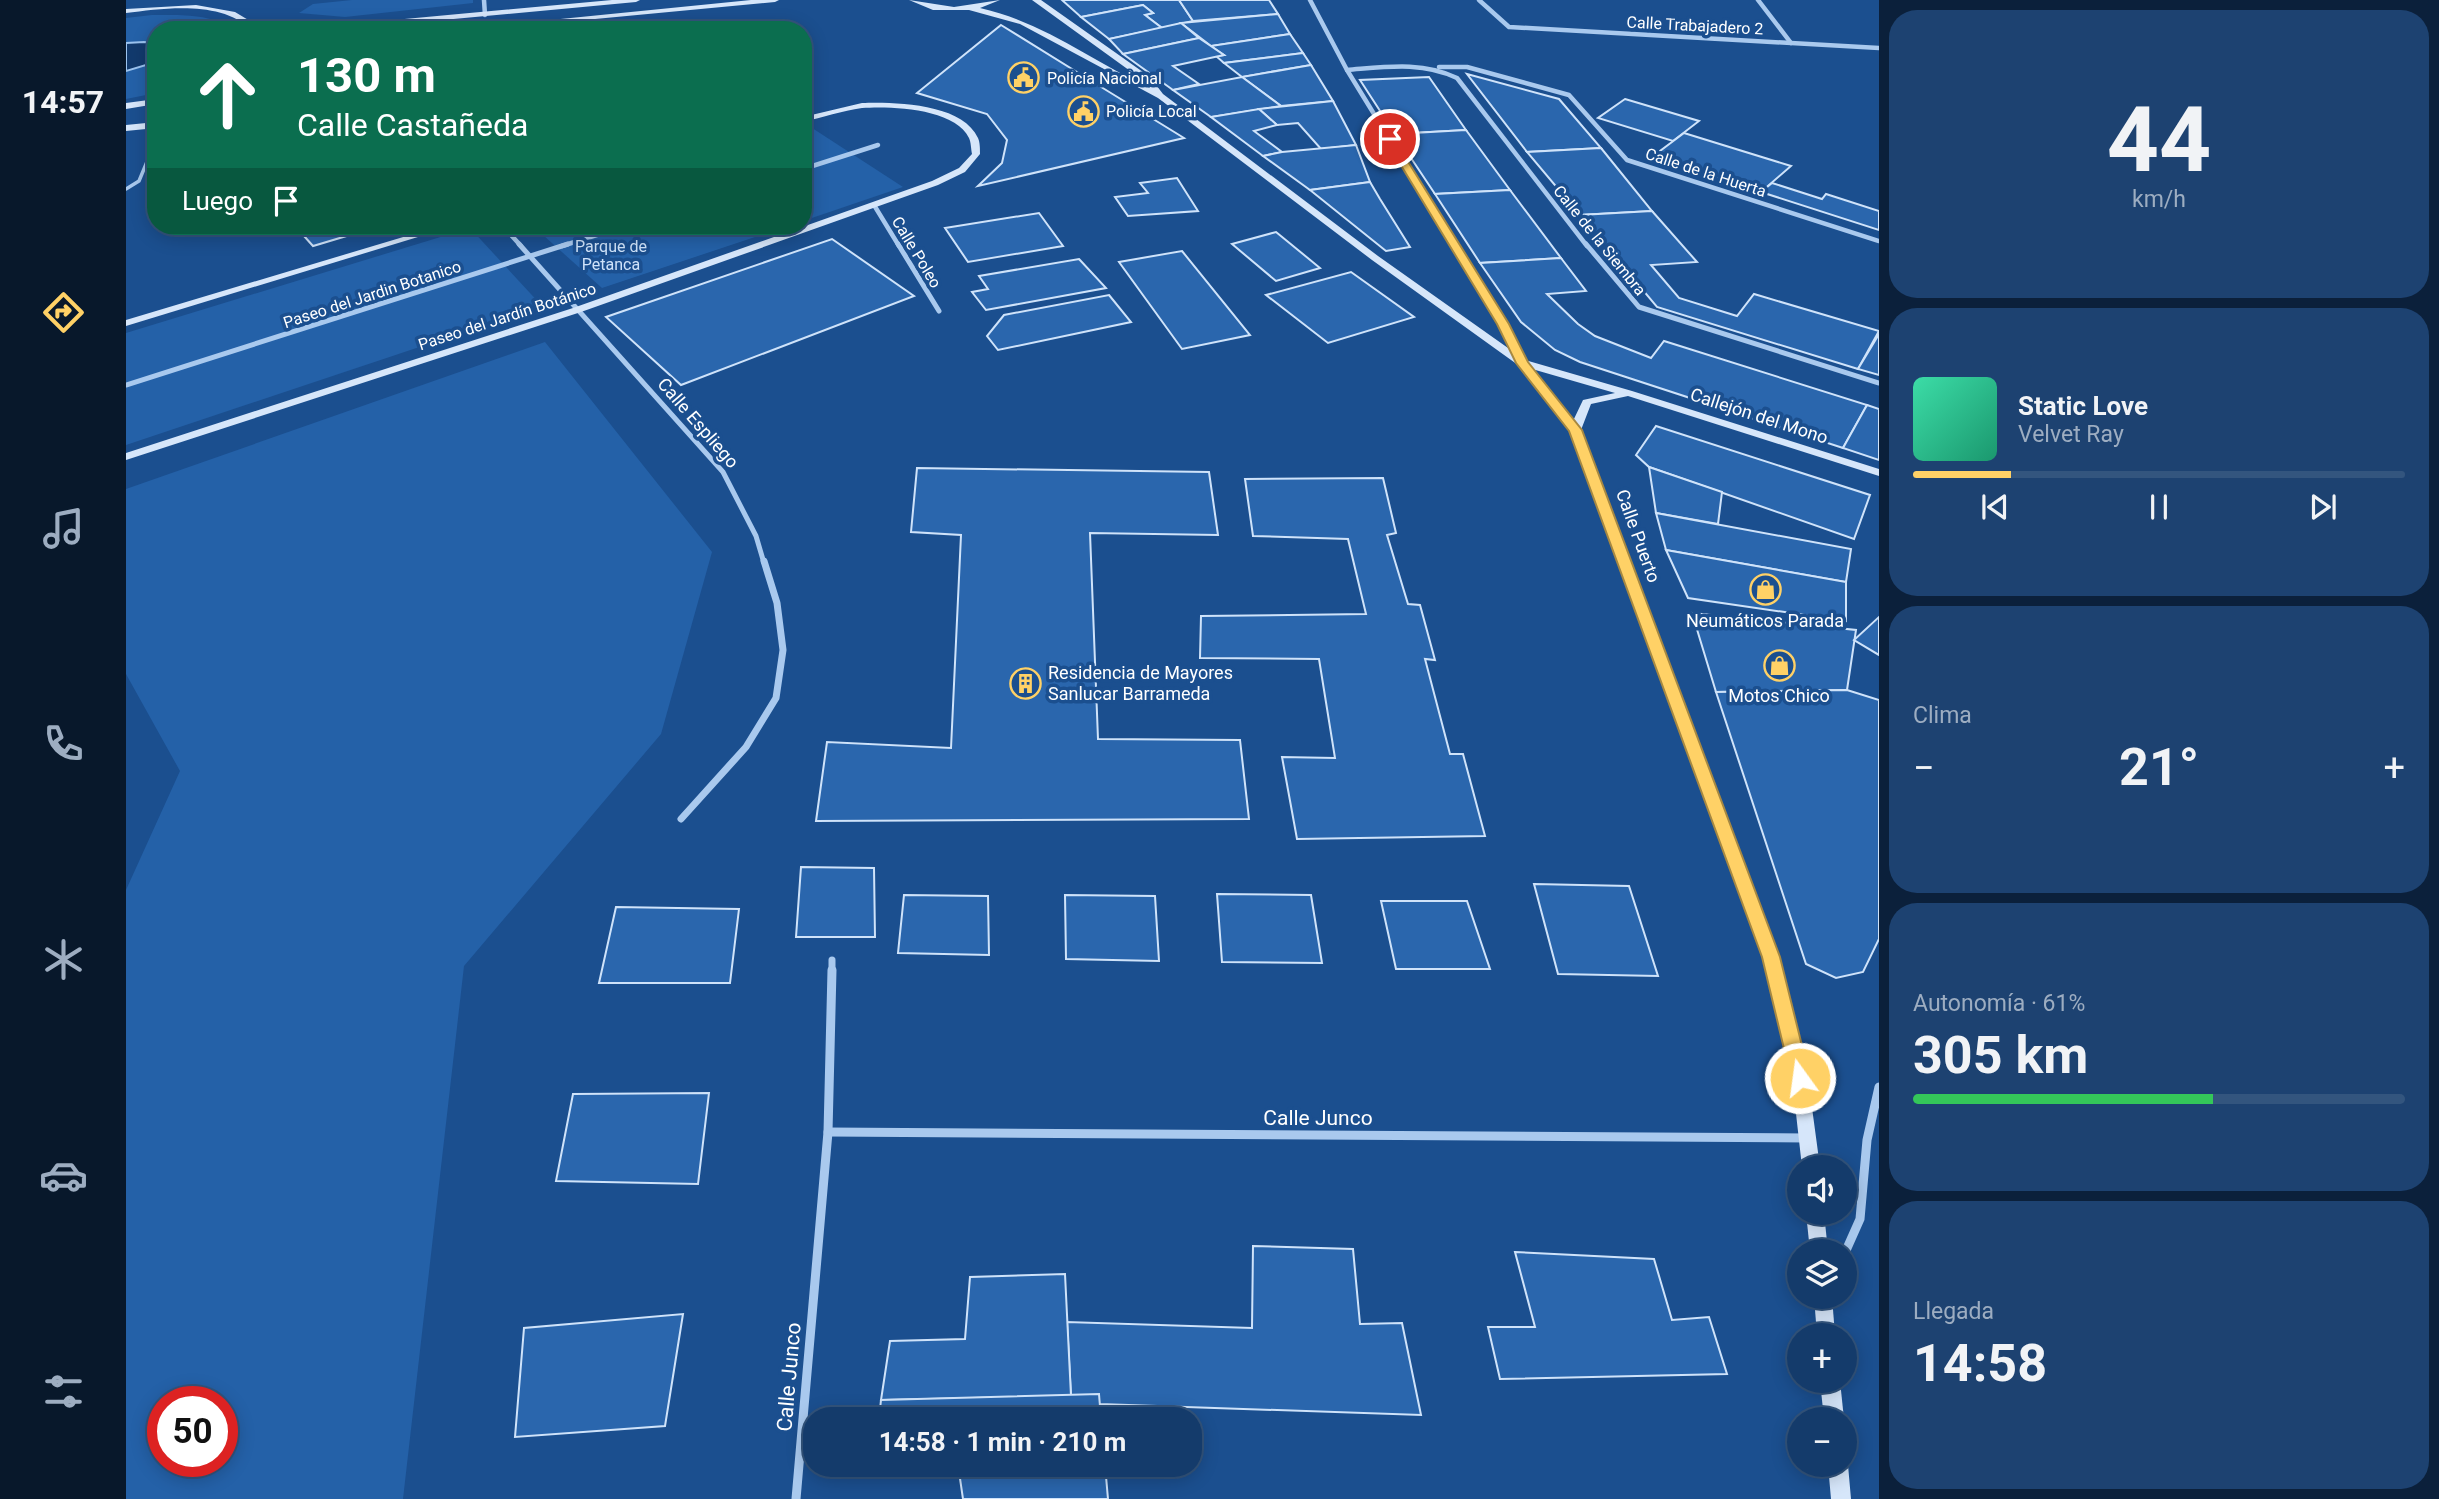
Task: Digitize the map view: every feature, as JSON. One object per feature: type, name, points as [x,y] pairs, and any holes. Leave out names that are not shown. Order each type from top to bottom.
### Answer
[{"type":"main road","points":[[126,5],[135,0]]},
{"type":"main road","points":[[210,0],[219,11]]},
{"type":"main road","points":[[418,21],[636,0]]},
{"type":"main road","points":[[550,21],[775,0]]},
{"type":"main road","points":[[913,0],[941,8],[969,8],[996,0]]},
{"type":"main road","name":"Calle Puerto","points":[[1036,0],[1147,79],[1161,96]]},
{"type":"main road","points":[[126,11],[184,7],[219,11],[245,21]]},
{"type":"main road","name":"Calle Puerto","points":[[969,8],[997,12],[1021,20],[1063,41],[1135,86],[1161,96],[1375,258],[1522,363],[1575,430],[1771,957],[1800,1078],[1810,1155]]},
{"type":"main road","points":[[126,106],[147,102]]},
{"type":"main road","name":"Paseo del Jardín Botánico","points":[[812,117],[846,108],[900,106],[948,116],[975,137],[976,154],[962,170],[935,183],[812,227]]},
{"type":"main road","points":[[126,128],[147,126]]},
{"type":"main road","points":[[126,323],[419,235]]},
{"type":"main road","name":"Paseo del Jardín Botánico","points":[[126,457],[577,310],[789,235]]},
{"type":"main road","name":"Callejón del Mono","points":[[1522,363],[1628,393],[1879,472]]},
{"type":"main road","name":"Callejón del Mono","points":[[1575,430],[1587,402],[1628,393]]},
{"type":"main road","points":[[1839,1477],[1841,1499]]},
{"type":"street","points":[[484,0],[485,15]]},
{"type":"street","points":[[1310,0],[1347,70],[1496,313],[1522,363]]},
{"type":"street","name":"Calle Trabajadero 2","points":[[1479,0],[1509,26],[1879,48]]},
{"type":"street","points":[[1758,0],[1791,43]]},
{"type":"street","name":"Calle de la Huerta","points":[[1427,67],[1467,66],[1569,95],[1627,160],[1879,241]]},
{"type":"street","name":"Calle de la Siembra","points":[[1347,70],[1427,67],[1457,78],[1595,256],[1639,307],[1879,383]]},
{"type":"street","points":[[812,166],[878,145]]},
{"type":"street","name":"Calle Poleo","points":[[874,205],[939,311]]},
{"type":"street","name":"Calle Espliego","points":[[511,235],[723,472],[755,536],[777,603],[783,650],[776,698],[746,747],[681,819]]},
{"type":"street","name":"Paseo del Jardin Botanico","points":[[126,385],[596,235]]},
{"type":"street","name":"Calle Junco","points":[[796,1499],[828,1132],[832,960]]},
{"type":"street","points":[[1853,1239],[1860,1219],[1867,1140],[1879,1087]]},
{"type":"street","name":"Calle Junco","points":[[828,1132],[1808,1138]]},
{"type":"lane","points":[[126,189],[139,181],[147,162]]},
{"type":"green space","points":[[352,0],[473,0],[473,3],[345,17],[299,13],[313,4]]},
{"type":"green space","points":[[184,15],[218,21],[147,21],[147,44],[126,43],[126,18]]},
{"type":"green space","points":[[147,65],[147,95],[126,99],[126,71]]},
{"type":"green space","points":[[812,128],[903,187],[812,218]]},
{"type":"green space","points":[[447,235],[476,235],[542,306],[126,445],[126,333]]},
{"type":"green space","name":"Parque de Petanca","points":[[543,235],[761,235],[602,288]]},
{"type":"green space","points":[[545,342],[712,552],[661,734],[464,966],[403,1499],[126,1499],[126,890],[180,771],[126,674],[126,489]]},
{"type":"shaded area","points":[[147,42],[147,65],[126,71],[126,43]]},
{"type":"building","points":[[1062,0],[1179,0],[1193,21],[1162,28],[1145,15],[1153,13],[1143,5],[1081,17]]},
{"type":"building","points":[[1179,0],[1269,0],[1278,14],[1193,21]]},
{"type":"building","points":[[1143,5],[1153,13],[1145,15],[1162,28],[1109,39],[1081,17]]},
{"type":"building","points":[[1278,14],[1290,34],[1211,46],[1181,23]]},
{"type":"building","points":[[1181,23],[1199,38],[1123,54],[1109,39]]},
{"type":"building","points":[[1001,25],[1184,138],[978,186],[1002,163],[1007,140],[987,114],[917,93]]},
{"type":"building","points":[[1290,34],[1303,53],[1224,63],[1216,56],[1224,55],[1211,46]]},
{"type":"building","points":[[1199,38],[1224,55],[1173,66],[1199,84],[1173,90],[1123,54]]},
{"type":"building","points":[[1303,53],[1311,65],[1242,77],[1224,63]]},
{"type":"building","points":[[1311,65],[1333,101],[1281,106],[1242,77]]},
{"type":"building","points":[[1467,74],[1559,99],[1601,148],[1527,152]]},
{"type":"building","points":[[1242,77],[1281,106],[1211,117],[1173,90]]},
{"type":"building","points":[[1429,77],[1466,130],[1395,134],[1360,80]]},
{"type":"building","points":[[1625,99],[1699,121],[1673,141],[1598,118]]},
{"type":"building","points":[[1333,101],[1356,145],[1321,149],[1298,123],[1277,125],[1259,109]]},
{"type":"building","points":[[1259,109],[1277,125],[1254,131],[1282,152],[1263,156],[1211,117]]},
{"type":"building","points":[[1466,130],[1510,190],[1435,194],[1395,134]]},
{"type":"building","points":[[1684,133],[1791,166],[1761,192],[1652,157]]},
{"type":"building","points":[[1356,145],[1370,182],[1310,190],[1263,156],[1282,152]]},
{"type":"building","points":[[1601,148],[1652,211],[1580,215],[1527,152]]},
{"type":"building","points":[[1177,178],[1198,211],[1128,216],[1115,197],[1148,193],[1140,183]]},
{"type":"building","points":[[1370,182],[1410,247],[1386,251],[1310,190]]},
{"type":"building","points":[[1772,183],[1822,199],[1826,194],[1879,211],[1879,230],[1761,192]]},
{"type":"building","points":[[1510,190],[1561,258],[1480,263],[1435,194]]},
{"type":"building","points":[[1652,211],[1697,262],[1651,265],[1679,298],[1737,316],[1754,294],[1879,331],[1858,369],[1657,307],[1580,215]]},
{"type":"building","points":[[1039,213],[1063,246],[968,262],[945,228]]},
{"type":"building","points":[[1276,232],[1320,268],[1276,281],[1232,244]]},
{"type":"building","points":[[303,235],[350,235],[313,246]]},
{"type":"building","points":[[832,239],[914,296],[681,385],[606,317]]},
{"type":"building","points":[[1182,251],[1250,335],[1182,349],[1119,262]]},
{"type":"building","points":[[1561,258],[1586,291],[1547,294],[1578,324],[1595,336],[1651,358],[1664,341],[1867,405],[1843,448],[1580,362],[1555,350],[1521,322],[1480,263]]},
{"type":"building","points":[[1079,259],[1106,288],[986,310],[972,292],[988,289],[979,276]]},
{"type":"building","points":[[1351,272],[1414,317],[1328,343],[1266,295]]},
{"type":"building","points":[[1109,295],[1131,322],[998,350],[987,336],[1004,315]]},
{"type":"building","points":[[1879,334],[1879,375],[1858,369]]},
{"type":"building","points":[[1867,405],[1879,409],[1879,460],[1843,448]]},
{"type":"building","points":[[1656,426],[1870,495],[1854,539],[1649,467],[1636,455]]},
{"type":"building","points":[[1649,467],[1722,492],[1718,524],[1656,513]]},
{"type":"building","name":"Residencia de Mayores Sanlucar Barrameda","points":[[917,468],[1209,472],[1218,535],[1090,533],[1098,739],[1240,740],[1249,819],[816,821],[827,742],[951,748],[961,535],[911,532]]},
{"type":"building","points":[[1383,478],[1396,533],[1387,535],[1408,604],[1420,605],[1435,660],[1425,659],[1450,754],[1463,754],[1485,836],[1297,839],[1282,757],[1335,758],[1319,659],[1200,658],[1201,616],[1366,614],[1348,539],[1253,536],[1245,479]]},
{"type":"building","points":[[1656,513],[1851,549],[1846,582],[1666,550]]},
{"type":"building","name":"Neumáticos Parada","points":[[1666,550],[1846,582],[1846,621],[1688,598]]},
{"type":"building","name":"Motos Chico","points":[[1692,613],[1856,630],[1847,690],[1716,692]]},
{"type":"building","points":[[1879,617],[1879,655],[1854,640]]},
{"type":"building","points":[[1847,690],[1879,700],[1879,939],[1863,972],[1836,978],[1806,964],[1716,692]]},
{"type":"building","points":[[801,867],[874,868],[875,937],[796,937]]},
{"type":"building","points":[[1534,884],[1629,886],[1658,976],[1558,974]]},
{"type":"building","points":[[1217,894],[1311,895],[1322,963],[1222,962]]},
{"type":"building","points":[[904,895],[988,896],[989,955],[898,953]]},
{"type":"building","points":[[1065,895],[1155,896],[1159,961],[1066,959]]},
{"type":"building","points":[[1381,901],[1467,901],[1490,969],[1396,969]]},
{"type":"building","points":[[616,907],[739,909],[730,983],[599,983]]},
{"type":"building","points":[[709,1093],[698,1184],[556,1181],[573,1094]]},
{"type":"building","points":[[1253,1246],[1353,1249],[1360,1324],[1402,1323],[1421,1415],[1100,1404],[1071,1396],[1067,1322],[1252,1328]]},
{"type":"building","points":[[1515,1252],[1654,1259],[1672,1320],[1709,1317],[1727,1374],[1500,1379],[1488,1327],[1535,1327]]},
{"type":"building","points":[[1065,1274],[1071,1396],[881,1400],[890,1341],[965,1339],[970,1277]]},
{"type":"building","points":[[683,1314],[665,1426],[515,1437],[524,1328]]},
{"type":"building","points":[[1099,1394],[1100,1407],[880,1407],[881,1400]]},
{"type":"building","points":[[960,1477],[1106,1477],[1108,1499],[963,1499]]},
{"type":"place","name":"Policía Nacional","points":[[1024,78]]},
{"type":"place","name":"Policía Local","points":[[1083,111]]},
{"type":"place","name":"Neumáticos Parada","points":[[1765,590]]},
{"type":"place","name":"Motos Chico","points":[[1779,665]]},
{"type":"place","name":"Residencia de Mayores Sanlucar Barrameda","points":[[1025,683]]},
{"type":"route","points":[[1390,139],[1503,324],[1522,363],[1575,430],[1771,957],[1800,1078]]}]
